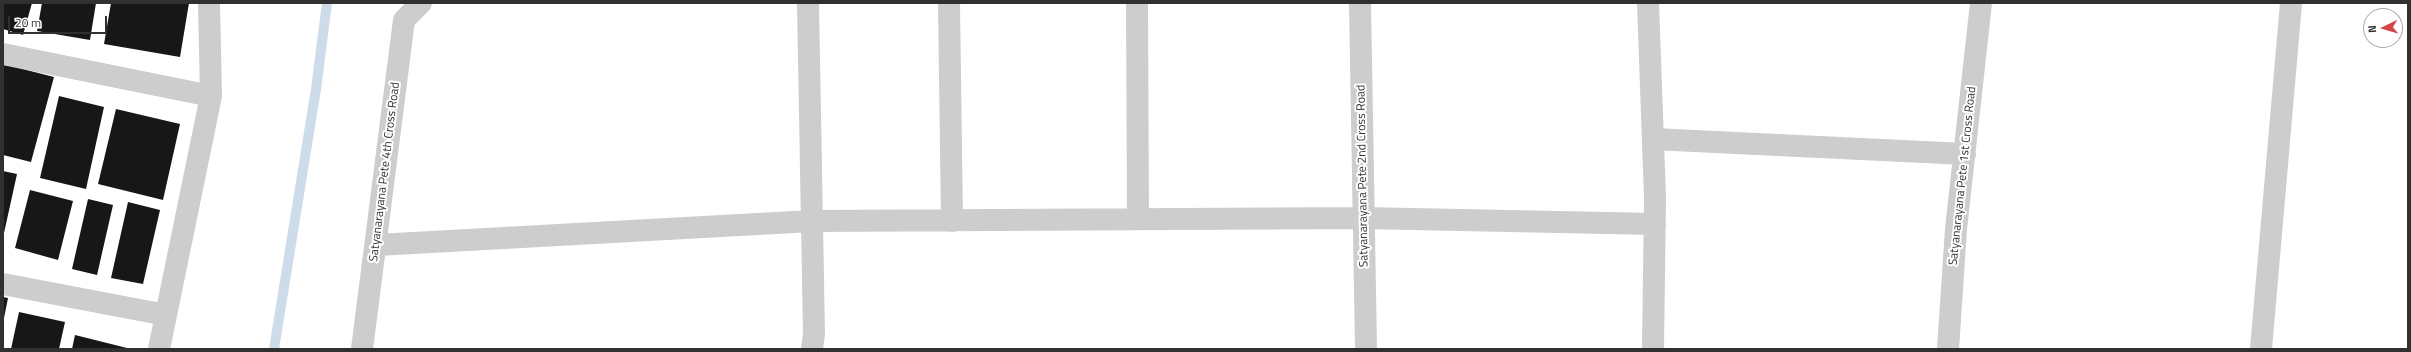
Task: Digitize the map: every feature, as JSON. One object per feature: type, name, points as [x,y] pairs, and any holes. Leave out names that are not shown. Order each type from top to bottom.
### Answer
[{"type":"street","points":[[159,349],[211,96],[209,3]]},
{"type":"street","name":"Satyanarayana Pete 4th Cross Road","points":[[362,349],[404,20],[421,3]]},
{"type":"street","points":[[808,3],[814,334],[812,349]]},
{"type":"street","points":[[948,3],[952,221]]},
{"type":"street","points":[[1137,3],[1138,219]]},
{"type":"street","name":"Satyanarayana Pete 2nd Cross Road","points":[[1360,3],[1366,349]]},
{"type":"street","points":[[1648,3],[1655,224],[1653,349]]},
{"type":"street","name":"Satyanarayana Pete 1st Cross Road","points":[[1948,349],[1965,154],[1981,3]]},
{"type":"street","points":[[2261,349],[2291,3]]},
{"type":"street","points":[[3,54],[211,96]]},
{"type":"street","points":[[1653,140],[1965,154]]},
{"type":"street","points":[[376,245],[812,221],[1363,218],[1655,224]]},
{"type":"street","points":[[3,284],[166,315]]},
{"type":"building","points":[[3,3],[32,3],[23,35],[3,29]]},
{"type":"building","points":[[42,3],[96,3],[90,40],[37,31]]},
{"type":"building","points":[[111,3],[189,3],[180,57],[104,44]]},
{"type":"building","points":[[3,64],[54,77],[31,162],[3,155]]},
{"type":"building","points":[[59,96],[104,107],[86,189],[40,178]]},
{"type":"building","points":[[116,109],[180,124],[163,200],[98,184]]},
{"type":"building","points":[[3,171],[17,174],[4,233],[3,233]]},
{"type":"building","points":[[30,190],[73,201],[58,260],[15,248]]},
{"type":"building","points":[[88,199],[113,205],[97,275],[72,269]]},
{"type":"building","points":[[128,202],[160,210],[143,284],[111,278]]},
{"type":"building","points":[[3,297],[8,298],[4,318],[3,318]]},
{"type":"building","points":[[19,312],[65,322],[59,349],[11,349]]},
{"type":"building","points":[[75,335],[127,348],[127,349],[72,349]]},
{"type":"waterway","points":[[274,349],[316,89],[327,3]]}]
